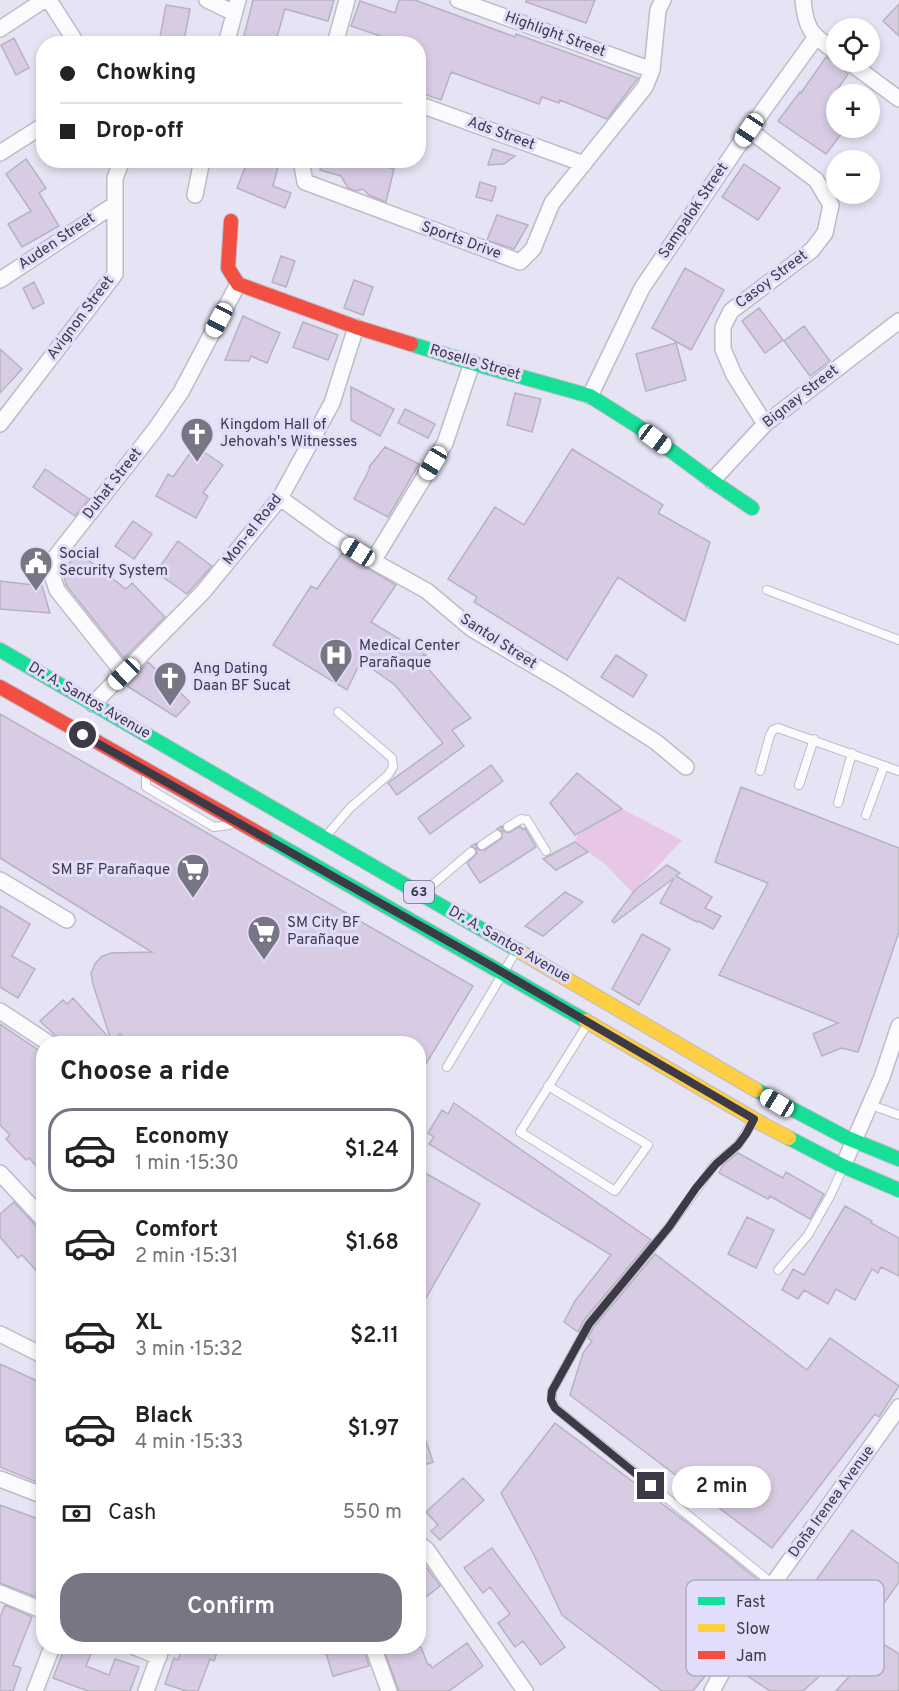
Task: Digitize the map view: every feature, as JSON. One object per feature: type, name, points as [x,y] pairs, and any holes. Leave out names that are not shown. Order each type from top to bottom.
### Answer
[{"type":"main road","points":[[231,221],[228,268],[238,284]]},
{"type":"main road","name":"Roselle Street","points":[[238,284],[356,327],[590,396],[636,425],[752,508]]},
{"type":"main road","name":"Dr. A. Santos Avenue","points":[[0,650],[518,949],[777,1103],[899,1160]]},
{"type":"main road","name":"Dr. A. Santos Avenue","points":[[0,687],[754,1119],[843,1166],[899,1190]]},
{"type":"street","points":[[0,29],[44,0]]},
{"type":"street","points":[[49,0],[72,36]]},
{"type":"street","points":[[207,0],[236,7],[228,36]]},
{"type":"street","points":[[337,36],[347,0]]},
{"type":"street","name":"Highlight Street","points":[[458,0],[652,70]]},
{"type":"street","name":"Sports Drive","points":[[303,168],[305,182],[520,262],[533,249],[552,203],[645,87],[652,70],[658,10],[663,0]]},
{"type":"street","points":[[803,0],[804,17],[809,29],[826,45]]},
{"type":"street","name":"Sampalok Street","points":[[590,396],[642,288],[749,130],[816,37]]},
{"type":"street","points":[[863,72],[899,99]]},
{"type":"street","name":"Ads Street","points":[[426,107],[584,164]]},
{"type":"street","points":[[0,153],[36,130]]},
{"type":"street","name":"Casoy Street","points":[[749,130],[816,180],[831,205],[825,233],[812,250],[731,311],[723,327],[723,349],[730,366],[765,424]]},
{"type":"street","name":"Avignon Street","points":[[0,424],[115,274],[114,205],[115,178],[119,168]]},
{"type":"street","points":[[195,195],[200,168]]},
{"type":"street","name":"Auden Street","points":[[0,280],[114,205]]},
{"type":"street","name":"Duhat Street","points":[[124,674],[57,590],[49,566],[154,431],[181,392],[238,284]]},
{"type":"street","name":"Bignay Street","points":[[712,481],[765,424],[899,321]]},
{"type":"street","name":"Mon-el Road","points":[[93,704],[203,592],[280,498],[332,403],[356,327]]},
{"type":"street","points":[[373,561],[445,443],[472,363]]},
{"type":"street","name":"Santol Street","points":[[280,498],[330,534],[427,591],[472,629],[562,682],[656,742],[686,766]]},
{"type":"street","points":[[0,880],[67,920]]},
{"type":"street","points":[[0,1011],[38,1036]]},
{"type":"street","points":[[843,1166],[894,1059],[899,1026]]},
{"type":"street","points":[[0,1173],[36,1211]]},
{"type":"street","points":[[0,1334],[36,1352]]},
{"type":"street","name":"Doña Irenea Avenue","points":[[776,1580],[899,1407]]},
{"type":"street","points":[[0,1479],[36,1493]]},
{"type":"street","points":[[426,1549],[525,1691]]},
{"type":"street","points":[[0,1593],[36,1608]]},
{"type":"street","points":[[35,1691],[49,1654]]},
{"type":"street","points":[[146,1691],[159,1654]]},
{"type":"street","points":[[375,1654],[388,1691]]},
{"type":"street","name":"Doña Irenea Avenue","points":[[712,1691],[720,1676]]},
{"type":"lane","points":[[767,590],[899,640]]},
{"type":"lane","points":[[324,838],[350,808],[388,775],[393,766],[392,758],[338,712]]},
{"type":"lane","points":[[760,771],[773,730],[778,728],[899,771]]},
{"type":"lane","points":[[799,785],[814,739]]},
{"type":"lane","points":[[838,803],[852,753]]},
{"type":"lane","points":[[866,815],[884,766]]},
{"type":"lane","points":[[508,827],[521,819],[527,820],[546,851]]},
{"type":"lane","points":[[482,845],[497,835]]},
{"type":"lane","points":[[422,894],[471,852]]},
{"type":"lane","points":[[447,1067],[518,949]]},
{"type":"lane","points":[[548,1086],[648,1145],[615,1191],[520,1132],[548,1086],[588,1022]]},
{"type":"lane","points":[[871,1105],[899,1115]]},
{"type":"lane","points":[[754,1119],[738,1145],[716,1164],[696,1188],[669,1227],[589,1324],[552,1391],[551,1400],[559,1412],[768,1580]]},
{"type":"lane","points":[[778,1270],[808,1235],[830,1196],[843,1166]]},
{"type":"shaded area","points":[[622,809],[682,840],[633,893],[605,864],[574,842],[579,833]]},
{"type":"building","points":[[253,0],[334,0],[328,21],[285,9],[277,36],[244,36]]},
{"type":"building","points":[[399,0],[415,0],[515,37],[516,34],[638,78],[607,119],[560,100],[559,103],[542,97],[539,104],[451,72],[441,100],[426,95],[426,36],[379,36],[351,26],[360,1],[395,13]]},
{"type":"building","points":[[526,0],[595,0],[586,23],[526,2]]},
{"type":"building","points":[[899,4],[899,36],[883,21]]},
{"type":"building","points":[[166,5],[190,9],[185,36],[160,36]]},
{"type":"building","points":[[14,38],[29,68],[16,75],[1,45]]},
{"type":"building","points":[[826,57],[826,72],[846,72],[848,74],[841,84],[826,84],[826,138],[838,138],[829,150],[826,150],[826,154],[778,121]]},
{"type":"building","points":[[493,149],[515,156],[504,164],[488,165]]},
{"type":"building","points":[[26,159],[46,188],[39,193],[59,226],[22,247],[8,224],[31,211],[6,174]]},
{"type":"building","points":[[744,164],[780,188],[758,220],[722,197]]},
{"type":"building","points":[[245,168],[278,168],[273,186],[291,193],[285,208],[237,188]]},
{"type":"building","points":[[321,168],[394,169],[386,202],[369,195],[363,189],[356,191],[348,188],[341,176],[320,170]]},
{"type":"building","points":[[480,182],[496,187],[492,201],[476,197]]},
{"type":"building","points":[[497,215],[528,225],[514,249],[487,240]]},
{"type":"building","points":[[281,256],[295,261],[286,287],[272,282]]},
{"type":"building","points":[[685,268],[724,290],[691,350],[652,328]]},
{"type":"building","points":[[354,280],[373,287],[363,315],[344,308]]},
{"type":"building","points":[[34,282],[44,303],[33,309],[23,288]]},
{"type":"building","points":[[759,308],[783,340],[765,353],[742,321]]},
{"type":"building","points":[[243,316],[280,333],[267,363],[251,356],[249,361],[225,360]]},
{"type":"building","points":[[303,322],[338,335],[328,360],[293,347]]},
{"type":"building","points":[[804,326],[830,361],[810,376],[784,341]]},
{"type":"building","points":[[676,343],[686,380],[646,391],[636,354]]},
{"type":"building","points":[[0,349],[22,369],[0,393]]},
{"type":"building","points":[[351,387],[394,409],[380,436],[351,420]]},
{"type":"building","points":[[515,393],[541,399],[532,432],[507,425]]},
{"type":"building","points":[[405,409],[435,424],[428,438],[398,423]]},
{"type":"building","points":[[195,446],[223,465],[203,493],[208,496],[196,518],[156,496],[168,474],[173,477]]},
{"type":"building","points":[[385,447],[419,464],[388,517],[354,499],[369,467]]},
{"type":"building","points":[[572,449],[663,505],[658,513],[710,542],[685,621],[618,577],[567,660],[474,602],[477,597],[448,579],[495,507],[524,525]]},
{"type":"building","points":[[45,469],[89,499],[75,516],[33,487]]},
{"type":"building","points":[[133,521],[152,534],[134,559],[115,546]]},
{"type":"building","points":[[178,541],[212,566],[187,594],[156,572]]},
{"type":"building","points":[[78,552],[126,589],[132,583],[165,617],[124,658],[66,585],[63,571]]},
{"type":"building","points":[[342,553],[396,585],[371,622],[426,655],[418,657],[471,718],[452,730],[464,746],[397,795],[388,783],[443,743],[395,685],[361,661],[347,690],[273,645],[311,586],[317,589]]},
{"type":"building","points":[[0,581],[42,586],[50,613],[0,609]]},
{"type":"building","points":[[616,655],[647,675],[633,697],[601,677]]},
{"type":"building","points":[[148,662],[190,702],[176,717],[127,686]]},
{"type":"building","name":"SM BF Parañaque","points":[[0,714],[473,986],[426,1064],[426,1036],[122,1036],[120,1034],[110,1036],[93,984],[91,973],[95,964],[101,957],[111,953],[152,952],[0,858]]},
{"type":"building","points":[[491,765],[503,781],[430,834],[418,818]]},
{"type":"building","points":[[577,773],[622,809],[575,835],[550,803]]},
{"type":"building","points":[[741,787],[899,848],[899,932],[858,1052],[841,1048],[822,1056],[813,1034],[838,1023],[719,975],[768,883],[715,862]]},
{"type":"building","points":[[502,826],[503,831],[508,833],[520,826],[523,830],[525,828],[536,847],[480,883],[467,863],[477,853],[476,849],[471,846],[477,843],[479,850],[485,850],[502,838],[502,832],[497,829]]},
{"type":"building","points":[[575,842],[588,852],[556,870],[543,859]]},
{"type":"building","points":[[667,865],[680,873],[676,876],[712,897],[705,908],[721,916],[713,929],[660,903],[674,878],[614,923],[612,921],[635,890]]},
{"type":"building","points":[[565,892],[583,902],[543,936],[525,926]]},
{"type":"building","points":[[0,906],[30,924],[12,956],[35,969],[18,998],[0,987]]},
{"type":"building","points":[[642,934],[670,949],[639,1005],[612,989]]},
{"type":"building","name":"SM BF Parañaque","points":[[73,998],[107,1036],[56,1036],[40,1021],[63,1000],[67,1004]]},
{"type":"building","points":[[0,1024],[36,1049],[36,1165],[29,1158],[26,1160],[6,1139],[10,1135],[0,1125]]},
{"type":"building","points":[[454,1103],[651,1240],[584,1320],[578,1332],[564,1322],[575,1301],[611,1255],[429,1144],[434,1137],[428,1133],[442,1110],[448,1114]]},
{"type":"building","points":[[738,1153],[783,1178],[786,1172],[824,1194],[810,1219],[770,1196],[768,1199],[719,1173],[723,1165]]},
{"type":"building","points":[[426,1174],[480,1204],[426,1298]]},
{"type":"building","points":[[14,1202],[36,1226],[36,1270],[22,1255],[18,1258],[0,1237],[0,1214]]},
{"type":"building","points":[[845,1206],[899,1238],[899,1276],[881,1267],[878,1273],[872,1269],[855,1300],[836,1289],[828,1304],[804,1290],[798,1299],[782,1290],[793,1269],[804,1275]]},
{"type":"building","points":[[747,1217],[774,1230],[756,1268],[728,1254]]},
{"type":"building","points":[[655,1254],[807,1370],[830,1338],[899,1386],[879,1417],[875,1414],[772,1548],[570,1395],[583,1353],[592,1341],[588,1338],[594,1327]]},
{"type":"building","points":[[0,1364],[36,1380],[36,1482],[0,1467]]},
{"type":"building","points":[[555,1423],[693,1527],[758,1580],[686,1580],[686,1676],[705,1676],[693,1691],[662,1691],[562,1615],[501,1493]]},
{"type":"building","points":[[426,1441],[433,1462],[426,1464]]},
{"type":"building","points":[[463,1478],[484,1500],[440,1540],[431,1531],[438,1525],[426,1512]]},
{"type":"building","points":[[0,1505],[36,1518],[36,1597],[0,1583]]},
{"type":"building","points":[[852,1530],[899,1564],[899,1582],[884,1603],[884,1580],[816,1580]]},
{"type":"building","points":[[492,1548],[565,1647],[541,1665],[523,1641],[515,1647],[498,1623],[510,1614],[490,1587],[483,1593],[464,1568]]},
{"type":"building","points":[[426,1567],[440,1586],[426,1597]]},
{"type":"building","points":[[5,1605],[32,1617],[13,1665],[21,1668],[13,1691],[0,1691],[0,1617]]},
{"type":"building","points":[[467,1643],[483,1666],[449,1691],[399,1691],[386,1654],[424,1654],[428,1665],[430,1664],[432,1668]]},
{"type":"building","points":[[884,1645],[899,1654],[899,1691],[836,1691],[849,1676],[884,1676]]},
{"type":"building","points":[[62,1654],[91,1654],[86,1666],[109,1675],[115,1659],[139,1667],[130,1691],[88,1691],[53,1678]]},
{"type":"building","points":[[180,1654],[216,1654],[214,1661],[210,1659],[198,1691],[186,1691],[165,1684],[174,1658],[178,1660]]},
{"type":"building","points":[[326,1654],[365,1654],[369,1666],[333,1676]]},
{"type":"building","points":[[748,1676],[820,1676],[803,1691],[770,1691]]},
{"type":"traffic: fast","points":[[411,344],[590,396],[636,425],[752,508]]},
{"type":"traffic: fast","points":[[0,650],[519,951]]},
{"type":"traffic: fast","points":[[265,837],[586,1021]]},
{"type":"traffic: fast","points":[[756,1090],[845,1137],[899,1159]]},
{"type":"traffic: fast","points":[[789,1138],[843,1166],[899,1190]]},
{"type":"traffic: slow","points":[[519,951],[756,1090]]},
{"type":"traffic: slow","points":[[586,1021],[789,1138]]},
{"type":"traffic: jam","points":[[231,221],[228,268],[238,284],[356,327],[411,344]]},
{"type":"traffic: jam","points":[[0,687],[265,837]]},
{"type":"place","name":"Kingdom Hall of Jehovah's Witnesses","points":[[197,463]]},
{"type":"place","name":"Social Security System","points":[[36,592]]},
{"type":"place","name":"Medical Center Parañaque","points":[[336,684]]},
{"type":"place","name":"Ang Dating Daan BF Sucat","points":[[170,707]]},
{"type":"place","name":"SM BF Parañaque","points":[[193,899]]},
{"type":"place","name":"SM City BF Parañaque","points":[[264,961]]},
{"type":"route","points":[[83,735],[490,965],[754,1119],[738,1145],[716,1164],[696,1188],[669,1227],[589,1324],[552,1391],[551,1400],[555,1408],[651,1486]]}]
